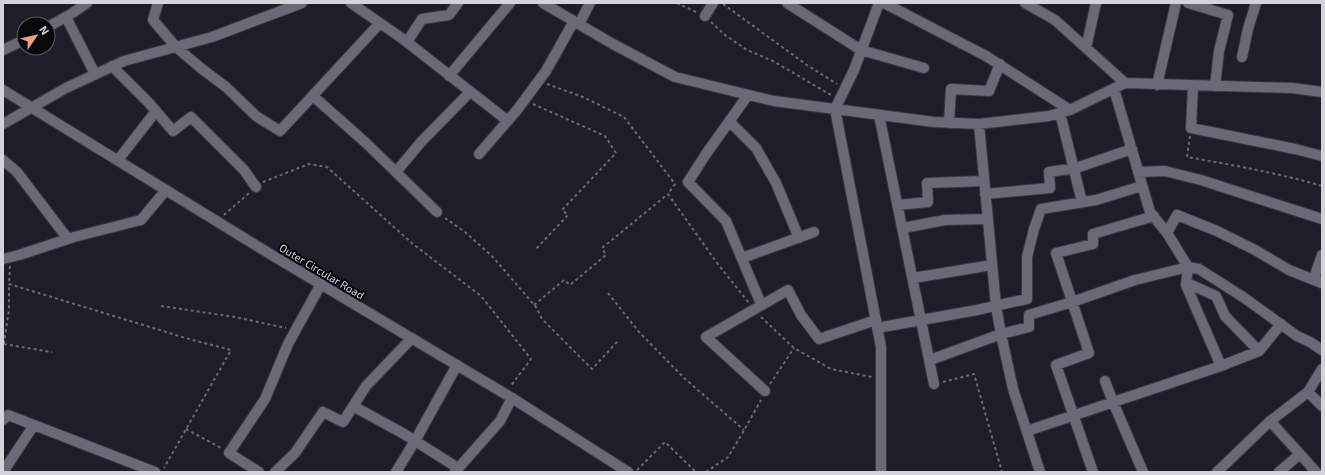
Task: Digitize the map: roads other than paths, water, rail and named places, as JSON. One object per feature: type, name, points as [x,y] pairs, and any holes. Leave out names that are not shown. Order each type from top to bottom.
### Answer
[{"type":"street","points":[[56,23],[87,3]]},
{"type":"street","points":[[158,3],[153,20],[176,47],[226,87],[256,116],[280,131],[380,23]]},
{"type":"street","points":[[3,124],[66,88],[124,61],[212,37],[302,3]]},
{"type":"street","points":[[351,3],[407,42],[508,121]]},
{"type":"street","points":[[407,42],[422,19],[449,15],[458,3]]},
{"type":"street","points":[[449,76],[510,3]]},
{"type":"street","points":[[543,3],[611,43],[675,77],[774,101],[837,104],[879,115],[949,123],[979,124],[1049,116],[1070,110],[1114,90],[1125,83],[1292,88],[1322,92]]},
{"type":"street","points":[[479,154],[508,121],[546,71],[590,3]]},
{"type":"street","points":[[705,16],[713,3]]},
{"type":"street","points":[[787,3],[861,50],[924,68]]},
{"type":"street","points":[[879,3],[854,70],[837,104],[881,347],[881,472]]},
{"type":"street","points":[[884,3],[1000,64],[1070,110]]},
{"type":"street","points":[[1025,3],[1055,20],[1125,83]]},
{"type":"street","points":[[1086,48],[1096,3]]},
{"type":"street","points":[[1157,85],[1176,3]]},
{"type":"street","points":[[1188,3],[1228,14],[1220,51],[1215,86]]},
{"type":"street","points":[[1242,57],[1256,3]]},
{"type":"street","points":[[66,17],[95,74]]},
{"type":"street","points":[[3,50],[16,44]]},
{"type":"street","points":[[949,123],[951,89],[988,91],[1000,64]]},
{"type":"street","points":[[112,66],[156,111],[173,131],[191,117],[244,170],[256,187]]},
{"type":"street","points":[[1193,86],[1191,128],[1295,149],[1322,156]]},
{"type":"street","name":"Outer Circular Road","points":[[3,90],[321,284],[509,396],[628,472]]},
{"type":"street","points":[[1114,90],[1150,212],[1167,233],[1188,267],[1186,285],[1221,366]]},
{"type":"street","points":[[396,172],[421,142],[470,92]]},
{"type":"street","points":[[748,95],[688,182],[726,221],[742,258],[758,307]]},
{"type":"street","points":[[313,96],[366,143],[437,212]]},
{"type":"street","points":[[118,160],[156,111]]},
{"type":"street","points":[[1060,113],[1082,202]]},
{"type":"street","points":[[879,115],[934,384]]},
{"type":"street","points":[[729,121],[756,148],[776,183],[799,238]]},
{"type":"street","points":[[979,124],[1000,334],[1012,388],[1040,472]]},
{"type":"street","points":[[985,194],[1050,188],[1050,172],[1074,169],[1132,149]]},
{"type":"street","points":[[3,160],[17,172],[68,239]]},
{"type":"street","points":[[1138,172],[1165,171],[1201,180],[1322,219]]},
{"type":"street","points":[[898,205],[928,202],[927,183],[984,181]]},
{"type":"street","points":[[765,392],[706,337],[788,290],[801,315],[819,339],[876,324],[922,321],[1027,299],[1027,257],[1041,208],[1096,200],[1142,186]]},
{"type":"street","points":[[7,258],[68,239],[141,220],[166,190]]},
{"type":"street","points":[[1167,233],[1177,215],[1217,231],[1255,250],[1289,270],[1320,283]]},
{"type":"street","points":[[1093,472],[1056,365],[1089,353],[1056,253],[1093,244],[1092,234],[1154,216]]},
{"type":"street","points":[[902,228],[945,220],[988,219]]},
{"type":"street","points":[[742,258],[814,232]]},
{"type":"street","points":[[1320,283],[1315,275],[1322,255]]},
{"type":"street","points":[[913,278],[992,265]]},
{"type":"street","points":[[930,360],[1000,334],[1029,327],[1029,315],[1135,280],[1188,267],[1199,269],[1243,297],[1296,336],[1310,342],[1322,350]]},
{"type":"street","points":[[1186,283],[1216,296],[1225,316],[1259,351]]},
{"type":"street","points":[[259,472],[230,453],[265,399],[294,333],[321,284]]},
{"type":"street","points":[[1026,431],[1221,366],[1259,351],[1281,324]]},
{"type":"street","points":[[274,472],[295,453],[323,412],[343,422],[366,386],[412,338]]},
{"type":"street","points":[[396,472],[457,365]]},
{"type":"street","points":[[1216,472],[1270,421],[1308,392],[1322,369]]},
{"type":"street","points":[[1105,381],[1143,472]]},
{"type":"street","points":[[1308,392],[1322,406]]},
{"type":"street","points":[[353,406],[415,441],[456,470],[500,421],[509,396]]},
{"type":"street","points":[[3,420],[8,415],[155,472]]},
{"type":"street","points":[[1270,421],[1316,472]]},
{"type":"street","points":[[3,472],[34,425]]},
{"type":"street","points":[[1279,472],[1300,454]]}]
